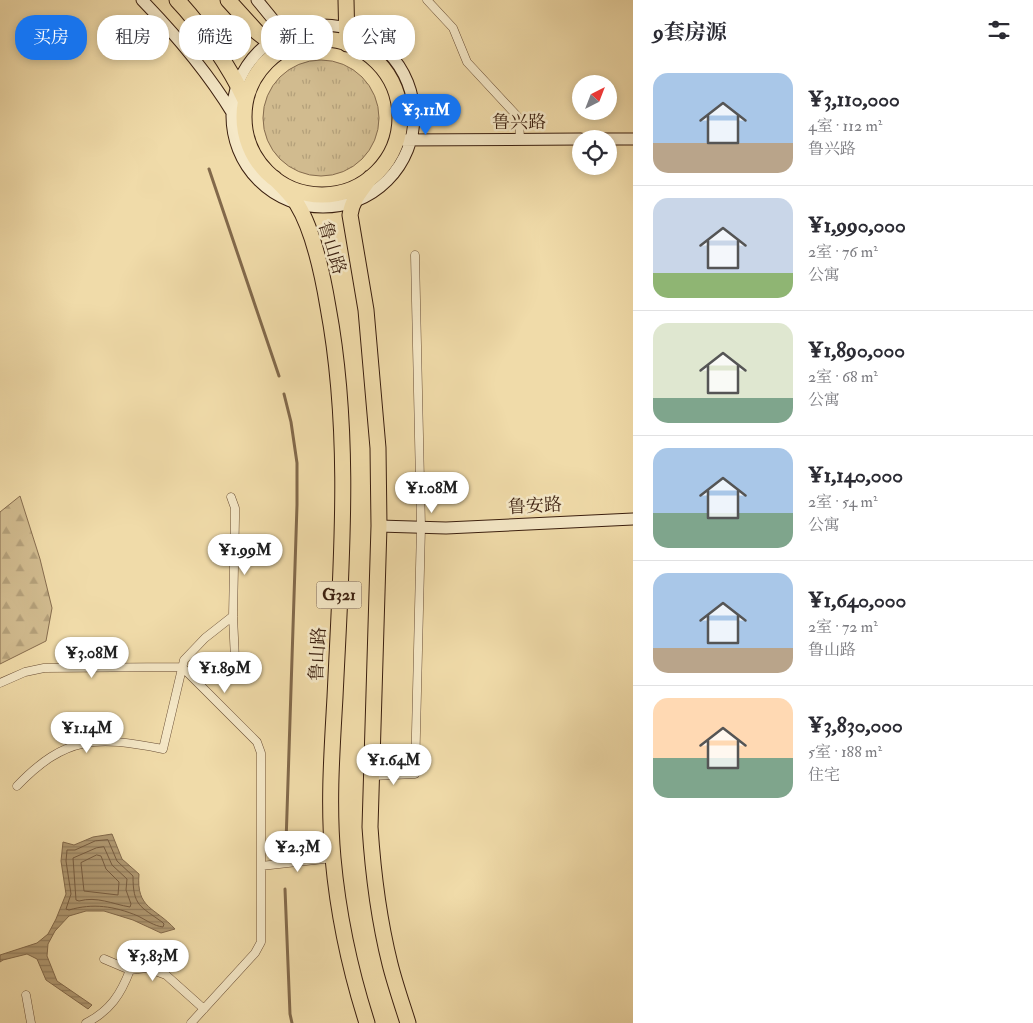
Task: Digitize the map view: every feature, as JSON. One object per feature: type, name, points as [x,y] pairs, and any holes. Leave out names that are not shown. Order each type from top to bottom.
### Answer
[{"type":"highway","points":[[177,0],[207,37],[238,84],[245,100]]},
{"type":"highway","points":[[228,0],[261,35]]},
{"type":"highway","points":[[346,0],[347,15]]},
{"type":"highway","points":[[269,60],[252,82],[245,100],[244,123],[248,143],[257,161],[274,178],[296,191],[322,195],[348,191],[370,178],[404,140],[399,125],[399,110],[396,96],[391,82],[383,69],[374,60]]},
{"type":"highway","name":"鲁山路","points":[[274,178],[296,202],[308,229],[324,284],[335,350],[340,413],[343,496],[331,786],[333,858],[345,937],[368,1023]]},
{"type":"highway","name":"鲁山路","points":[[370,178],[354,202],[350,215],[370,338],[378,448],[379,526],[370,827],[372,861],[378,904],[390,964],[408,1023]]},
{"type":"street","points":[[142,0],[192,57],[221,95],[232,114]]},
{"type":"street","points":[[257,0],[269,15]]},
{"type":"street","points":[[427,0],[453,28],[467,62],[519,118],[520,140]]},
{"type":"street","points":[[261,51],[251,61],[238,84],[234,98],[232,114],[238,146],[251,170],[271,190],[296,202],[320,207],[354,202],[378,189],[392,176],[403,160],[404,140],[414,123],[414,104],[404,74],[395,60]]},
{"type":"street","name":"鲁兴路","points":[[404,140],[572,139]]},
{"type":"street","points":[[617,139],[633,139]]},
{"type":"street","points":[[371,776],[415,774],[421,527],[415,255]]},
{"type":"street","points":[[231,498],[235,508],[233,616],[235,660]]},
{"type":"street","name":"鲁安路","points":[[379,526],[446,528],[633,519]]},
{"type":"street","points":[[17,786],[51,756],[71,747],[99,740],[109,740],[163,749],[182,667],[189,655],[205,638],[233,616]]},
{"type":"street","points":[[0,683],[25,672],[44,668],[182,667],[257,742],[261,753],[260,946],[255,954],[191,1023]]},
{"type":"street","points":[[260,866],[333,858]]},
{"type":"street","points":[[104,959],[130,970],[147,968],[166,975],[204,1008]]},
{"type":"street","points":[[86,1023],[102,1014],[114,1002],[122,990],[130,970]]},
{"type":"street","points":[[26,996],[31,1023]]},
{"type":"green space","points":[[310,61],[332,61],[343,64],[353,70],[369,86],[375,96],[378,107],[378,129],[375,140],[369,150],[353,166],[343,172],[332,175],[310,175],[299,172],[289,166],[273,150],[267,140],[264,129],[264,107],[267,96],[273,86],[289,70],[299,64]]},
{"type":"green space","points":[[20,496],[40,559],[52,608],[46,641],[0,664],[0,512]]},
{"type":"water","points":[[112,834],[122,859],[139,874],[139,886],[144,901],[175,929],[161,933],[133,920],[104,911],[86,911],[69,916],[55,931],[48,944],[47,956],[57,981],[92,1005],[88,1009],[46,980],[37,959],[27,954],[0,962],[0,955],[37,943],[48,934],[66,894],[61,861],[63,842],[74,845],[93,837]]},
{"type":"waterway","points":[[209,169],[279,376]]},
{"type":"waterway","points":[[284,394],[291,422],[297,463],[286,843]]},
{"type":"waterway","points":[[285,889],[290,1014],[292,1023]]}]
